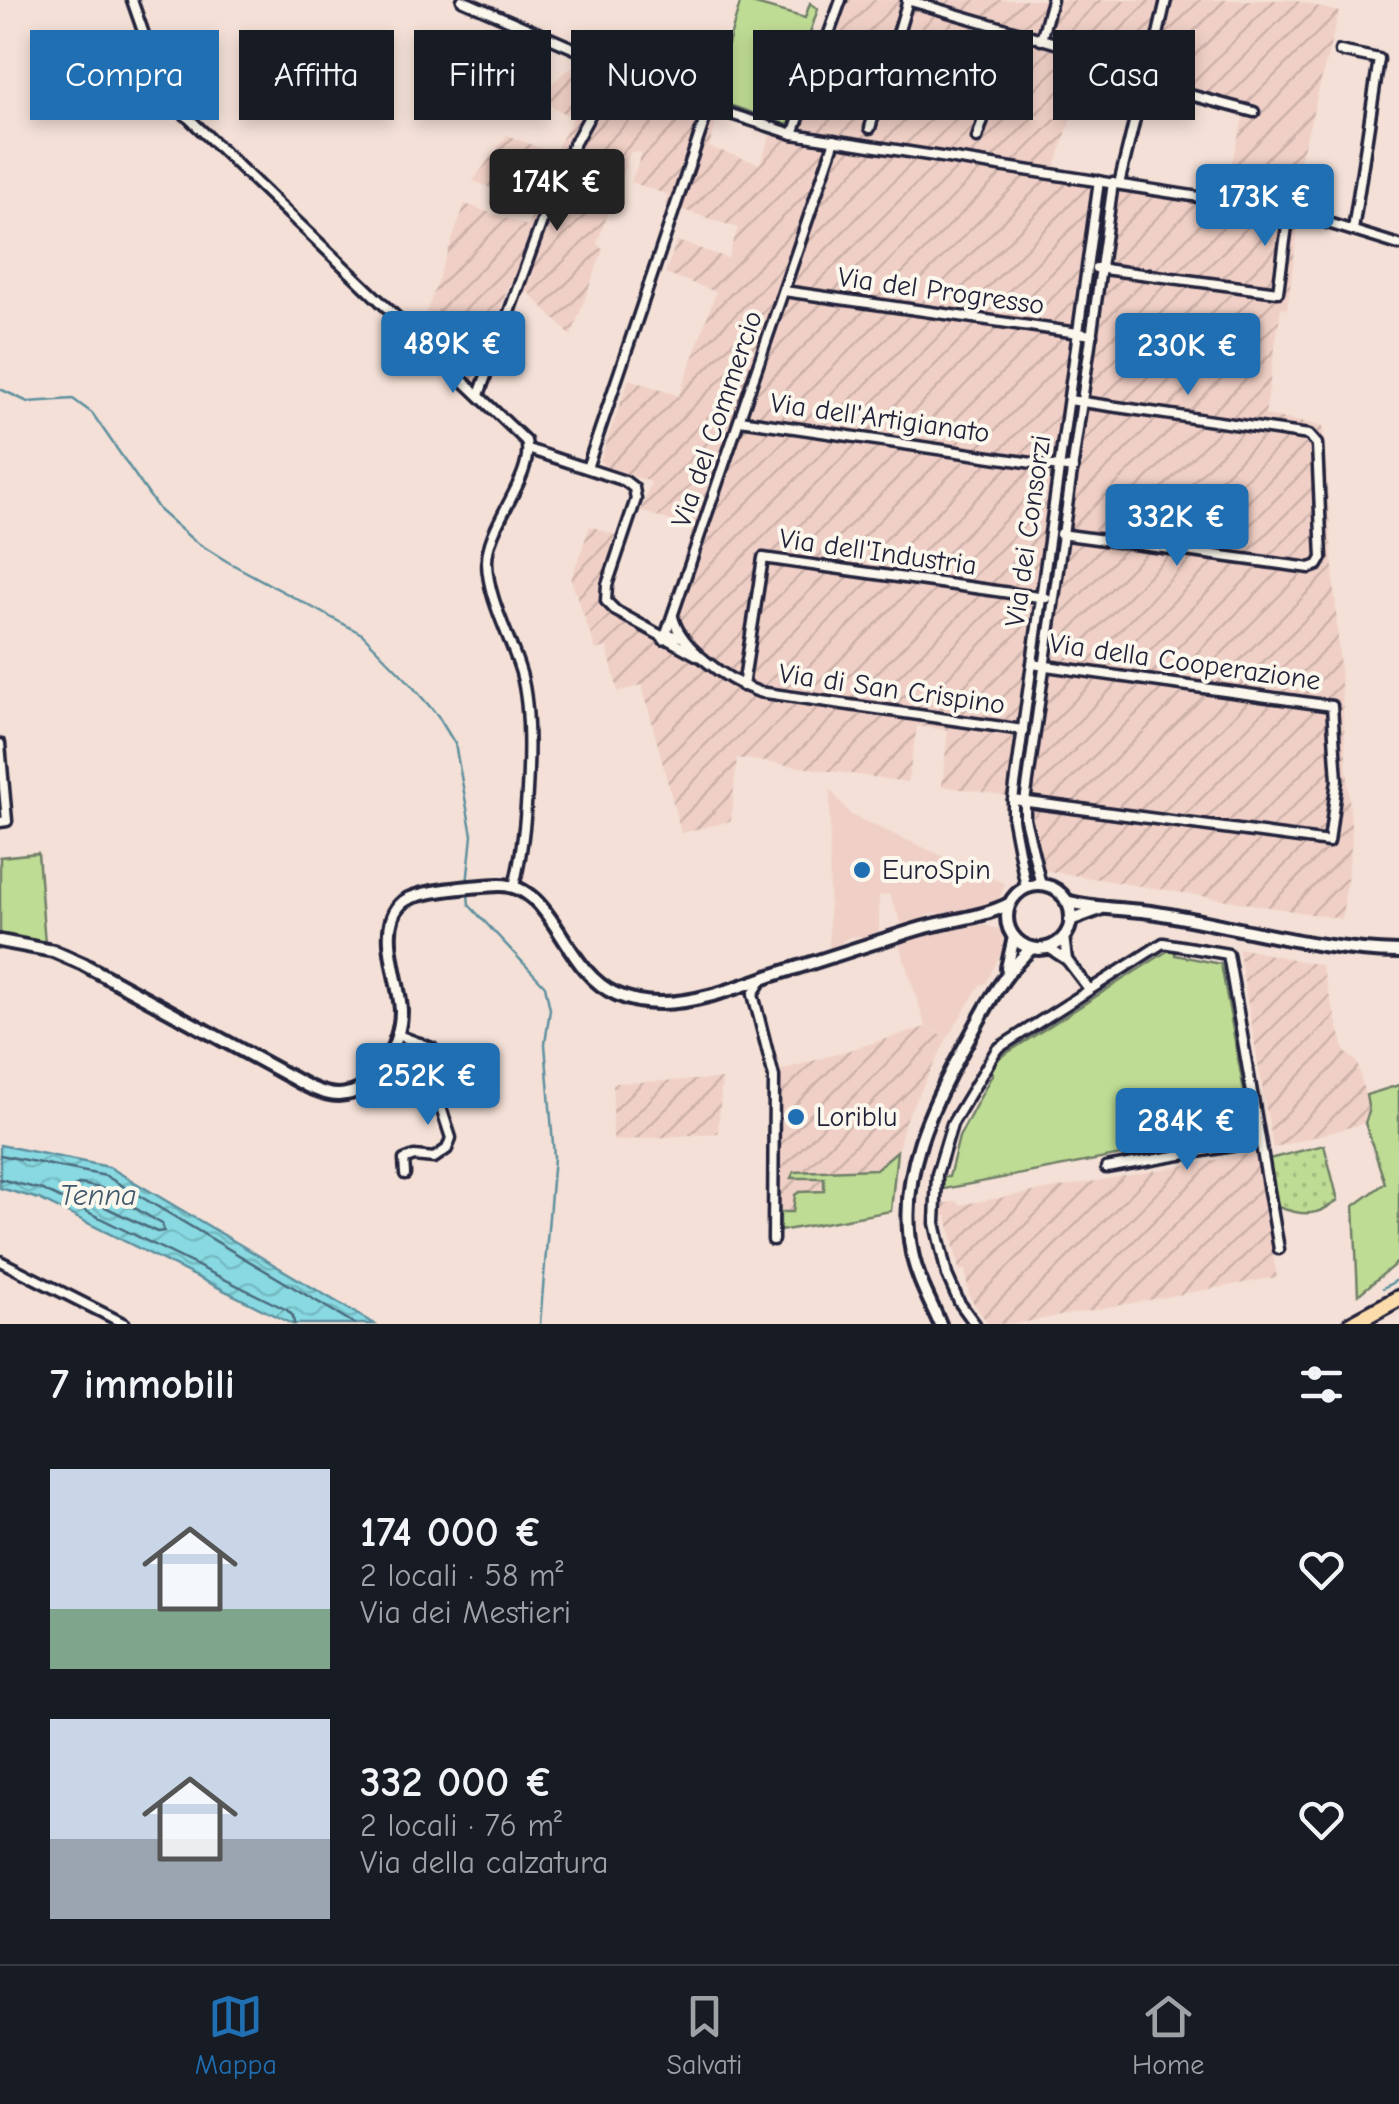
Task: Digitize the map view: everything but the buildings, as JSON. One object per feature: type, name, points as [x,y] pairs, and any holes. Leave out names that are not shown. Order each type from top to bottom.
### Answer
[{"type":"highway","points":[[1351,1324],[1399,1295]]},
{"type":"highway","points":[[1379,1308],[1399,1306]]},
{"type":"main road","points":[[0,941],[54,951],[84,964],[325,1094],[346,1095],[362,1088],[388,1058],[398,1036],[401,1012],[390,934],[392,918],[402,903],[414,896],[448,891],[514,886],[544,908],[582,972],[616,995],[661,1003],[726,990],[749,995],[765,978],[928,926],[981,916],[1010,904],[1026,888],[1041,885],[1051,887],[1066,900],[1101,909],[1154,912],[1350,949],[1399,952]]},
{"type":"main road","points":[[1010,904],[1008,925],[1014,936],[1032,948],[1047,947],[1064,936],[1070,920],[1066,900]]},
{"type":"main road","points":[[1070,920],[1101,909]]},
{"type":"main road","points":[[981,916],[1008,925]]},
{"type":"main road","points":[[940,1324],[912,1254],[908,1219],[911,1182],[932,1109],[1005,974],[1014,936]]},
{"type":"main road","points":[[1005,974],[1032,948]]},
{"type":"street","points":[[132,0],[163,89],[173,102],[520,434],[528,449],[486,559],[528,703],[524,818],[514,886]]},
{"type":"street","points":[[462,0],[571,46]]},
{"type":"street","points":[[792,134],[840,0]]},
{"type":"street","points":[[1040,40],[1052,0]]},
{"type":"street","points":[[1160,30],[1166,0]]},
{"type":"street","points":[[870,128],[913,1],[1009,30]]},
{"type":"street","points":[[1033,38],[1053,44]]},
{"type":"street","points":[[1340,51],[1378,59],[1353,230]]},
{"type":"street","points":[[1195,96],[1254,112]]},
{"type":"street","points":[[733,115],[792,134],[1289,211],[1399,246]]},
{"type":"street","points":[[479,395],[562,166],[587,120]]},
{"type":"street","points":[[587,468],[705,120]]},
{"type":"street","points":[[977,138],[983,120]]},
{"type":"street","name":"Via dei Consorzi","points":[[1041,885],[1024,818],[1025,802],[1101,269],[1116,184],[1134,120]]},
{"type":"street","name":"Via del Commercio","points":[[665,636],[835,140]]},
{"type":"street","name":"Via dei Consorzi","points":[[1026,888],[1013,800],[1099,181]]},
{"type":"street","points":[[1087,267],[1278,292],[1289,211]]},
{"type":"street","name":"Via del Progresso","points":[[784,291],[1092,336]]},
{"type":"street","points":[[1050,532],[1310,568],[1322,558],[1317,444],[1309,435],[1069,400]]},
{"type":"street","name":"Via dell'Artigianato","points":[[740,420],[1073,468]]},
{"type":"street","points":[[528,449],[625,482],[636,493],[607,586],[606,601],[616,611],[707,660]]},
{"type":"street","name":"Via dell'Industria","points":[[743,686],[763,558],[1054,600]]},
{"type":"street","points":[[673,616],[681,637],[743,686]]},
{"type":"street","points":[[665,636],[681,637]]},
{"type":"street","name":"Via della Cooperazione","points":[[1025,802],[1329,842],[1337,780],[1332,706],[1032,664]]},
{"type":"street","name":"Via di San Crispino","points":[[743,686],[758,692],[1035,732]]},
{"type":"street","points":[[0,744],[6,821],[0,822]]},
{"type":"street","points":[[1013,800],[1025,802]]},
{"type":"street","points":[[1064,936],[1067,960]]},
{"type":"street","points":[[975,1324],[959,1302],[940,1252],[935,1198],[943,1147],[966,1098],[996,1049],[1163,943],[1228,954],[1279,1249]]},
{"type":"street","points":[[1047,947],[1067,960],[1088,989]]},
{"type":"street","points":[[749,995],[774,1077],[773,1240]]},
{"type":"street","points":[[398,1036],[432,1048],[458,1077]]},
{"type":"street","points":[[405,1174],[404,1160],[414,1156],[434,1158],[448,1149],[451,1138],[420,1044]]},
{"type":"street","points":[[1106,1168],[1260,1142]]},
{"type":"street","points":[[0,1261],[125,1324]]},
{"type":"shaded area","points":[[846,0],[1293,0],[1339,12],[1289,204],[1301,207],[1287,309],[1281,308],[1265,415],[1323,426],[1352,840],[1342,919],[1043,870],[1032,808],[1008,804],[1008,796],[942,786],[948,730],[917,726],[908,782],[737,758],[731,821],[681,833],[642,685],[618,692],[607,647],[596,650],[571,580],[590,526],[620,537],[599,601],[604,610],[656,641],[693,529],[641,511],[651,482],[605,467],[600,461],[629,379],[679,396],[716,292],[665,273],[677,241],[728,258],[738,228],[665,204],[668,195],[631,182],[642,153],[630,152],[597,244],[603,250],[571,336],[528,292],[509,285],[473,382],[419,333],[465,204],[528,226],[535,204],[473,181],[507,135],[554,154],[572,120],[717,120],[709,147],[760,164],[771,134],[798,139],[805,120],[1033,120],[1033,30],[837,30]]},
{"type":"shaded area","points":[[571,69],[571,117],[551,106],[551,85]]},
{"type":"shaded area","points":[[830,789],[851,815],[1005,884],[996,905],[932,914],[903,927],[889,894],[879,896],[879,935],[863,940],[860,936],[849,937],[829,952]]},
{"type":"shaded area","points":[[976,923],[999,929],[1002,951],[986,983],[980,985],[947,1039],[926,1027],[898,941]]},
{"type":"shaded area","points":[[1238,948],[1321,965],[1345,1052],[1357,1062],[1369,1112],[1365,1123],[1273,1148]]},
{"type":"shaded area","points":[[926,1027],[947,1039],[905,1121],[893,1170],[891,1211],[780,1231],[779,1071]]},
{"type":"shaded area","points":[[722,1079],[718,1133],[613,1141],[613,1083]]},
{"type":"shaded area","points":[[1255,1153],[1277,1277],[1015,1324],[988,1324],[969,1296],[965,1270],[959,1270],[947,1216],[942,1216],[943,1204],[957,1201],[959,1205]]},
{"type":"green space","points":[[741,0],[805,18],[810,3],[818,9],[811,30],[753,30],[753,113],[733,106],[732,30]]},
{"type":"green space","points":[[38,853],[45,944],[0,936],[0,857]]},
{"type":"green space","points":[[1169,950],[1175,950],[1175,955],[1221,964],[1251,1130],[944,1189],[943,1177],[949,1177],[959,1137],[999,1058]]},
{"type":"green space","points":[[1399,1085],[1399,1261],[1358,1295],[1354,1206],[1385,1183],[1365,1123],[1369,1112],[1366,1095]]},
{"type":"green space","points":[[1324,1145],[1338,1200],[1310,1213],[1278,1207],[1269,1159]]},
{"type":"green space","points":[[897,1151],[891,1211],[780,1231],[780,1212],[793,1212],[795,1195],[824,1191],[824,1178],[791,1178],[794,1172],[876,1169]]},
{"type":"water","name":"Tenna","points":[[0,1145],[109,1167],[374,1324],[292,1324],[39,1199],[0,1188]]},
{"type":"waterway","points":[[0,389],[28,402],[73,399],[92,413],[160,511],[193,540],[362,634],[406,679],[438,716],[455,744],[472,835],[467,885]]},
{"type":"waterway","points":[[468,893],[469,905],[545,986],[550,1009],[545,1044],[554,1157],[540,1324]]},
{"type":"waterway","points":[[1383,1288],[1399,1279]]},
{"type":"place","name":"EuroSpin","points":[[862,870]]},
{"type":"place","name":"Loriblu","points":[[796,1117]]}]
